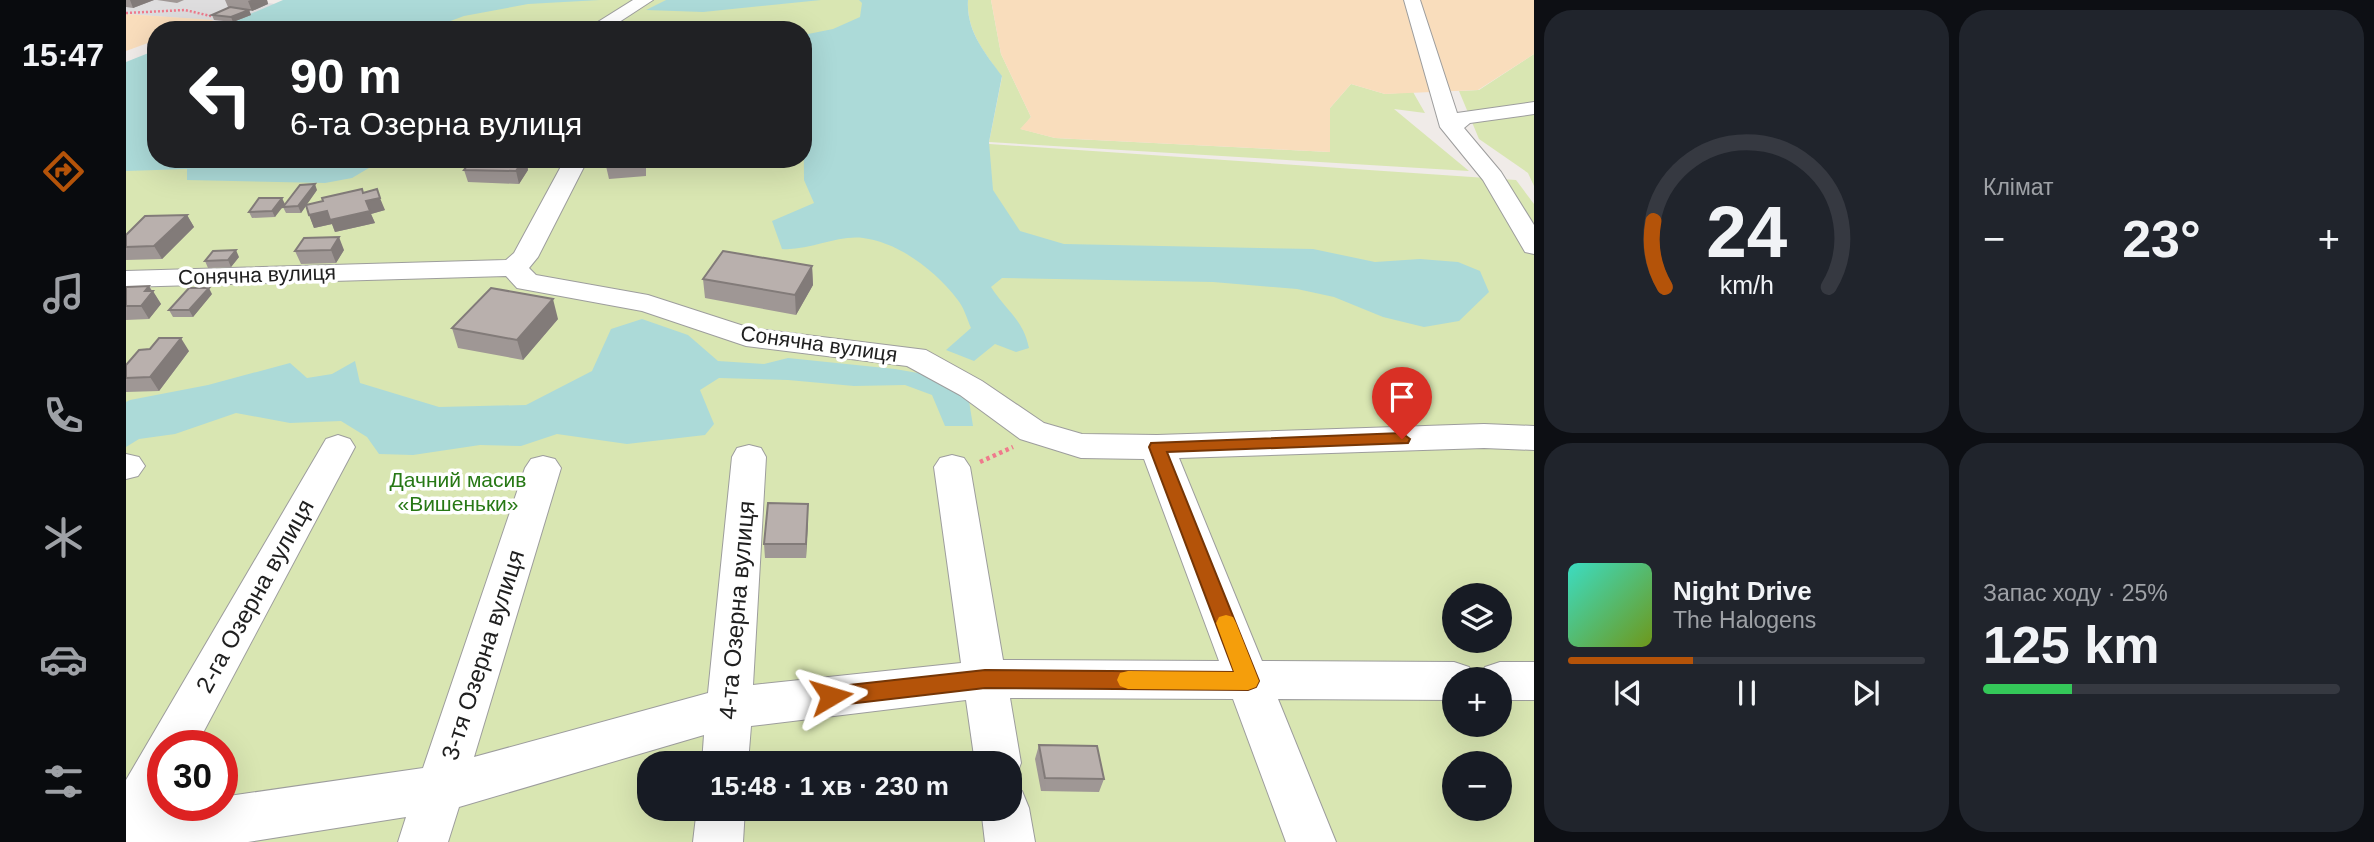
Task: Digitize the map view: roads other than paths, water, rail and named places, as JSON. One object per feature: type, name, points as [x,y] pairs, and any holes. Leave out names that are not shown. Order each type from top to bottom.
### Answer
[{"type":"street","points":[[609,21],[645,0]]},
{"type":"street","points":[[1412,0],[1451,127],[1493,177],[1534,246]]},
{"type":"street","points":[[1451,127],[1464,118],[1534,108]]},
{"type":"street","points":[[513,268],[525,257],[572,168]]},
{"type":"street","name":"Сонячна вулиця","points":[[126,279],[513,268],[527,282],[648,304],[746,337],[915,357],[971,388],[1032,431],[1081,446],[1157,447],[1483,436],[1534,438]]},
{"type":"street","name":"2-га Озерна вулиця","points":[[180,730],[338,447]]},
{"type":"street","points":[[1157,447],[1311,842]]},
{"type":"street","name":"4-та Озерна вулиця","points":[[726,751],[749,457]]},
{"type":"street","points":[[952,467],[996,751]]},
{"type":"street","name":"3-тя Озерна вулиця","points":[[423,842],[543,468]]},
{"type":"street","points":[[126,836],[440,789],[729,708],[985,679],[1442,681]]},
{"type":"street","points":[[1512,681],[1534,681]]},
{"type":"street","points":[[126,826],[147,789]]},
{"type":"street","points":[[718,842],[720,821]]},
{"type":"street","points":[[1007,821],[1010,842]]},
{"type":"water","points":[[283,0],[600,0],[528,4],[450,21],[234,21]]},
{"type":"water","points":[[666,0],[821,0],[703,12],[646,10]]},
{"type":"water","points":[[859,0],[968,0],[973,32],[1002,76],[989,142],[993,190],[1020,231],[1064,244],[1313,249],[1375,262],[1420,259],[1458,262],[1480,271],[1489,292],[1459,321],[1424,327],[1383,317],[1334,297],[1297,289],[1213,282],[1002,278],[991,287],[1019,323],[1029,348],[1016,352],[995,344],[974,361],[946,350],[971,328],[957,299],[927,268],[890,245],[863,238],[782,249],[772,221],[814,203],[804,180],[804,168],[812,168],[812,33],[833,29],[860,17],[862,3]]},
{"type":"water","points":[[147,54],[147,168],[369,168],[352,178],[325,183],[187,180],[187,169],[126,171],[126,62]]},
{"type":"water","points":[[642,319],[688,335],[718,361],[764,364],[788,358],[895,369],[947,378],[969,401],[973,426],[945,426],[932,395],[905,385],[854,386],[719,378],[700,390],[714,424],[705,435],[627,444],[557,434],[521,446],[480,445],[413,455],[379,454],[367,437],[341,421],[290,423],[236,413],[175,434],[139,439],[126,447],[126,402],[208,385],[290,363],[307,378],[332,374],[355,361],[360,383],[439,407],[526,405],[592,371],[611,329]]},
{"type":"park label","name":"Дачний масив «Вишеньки»","points":[[458,492]]}]
